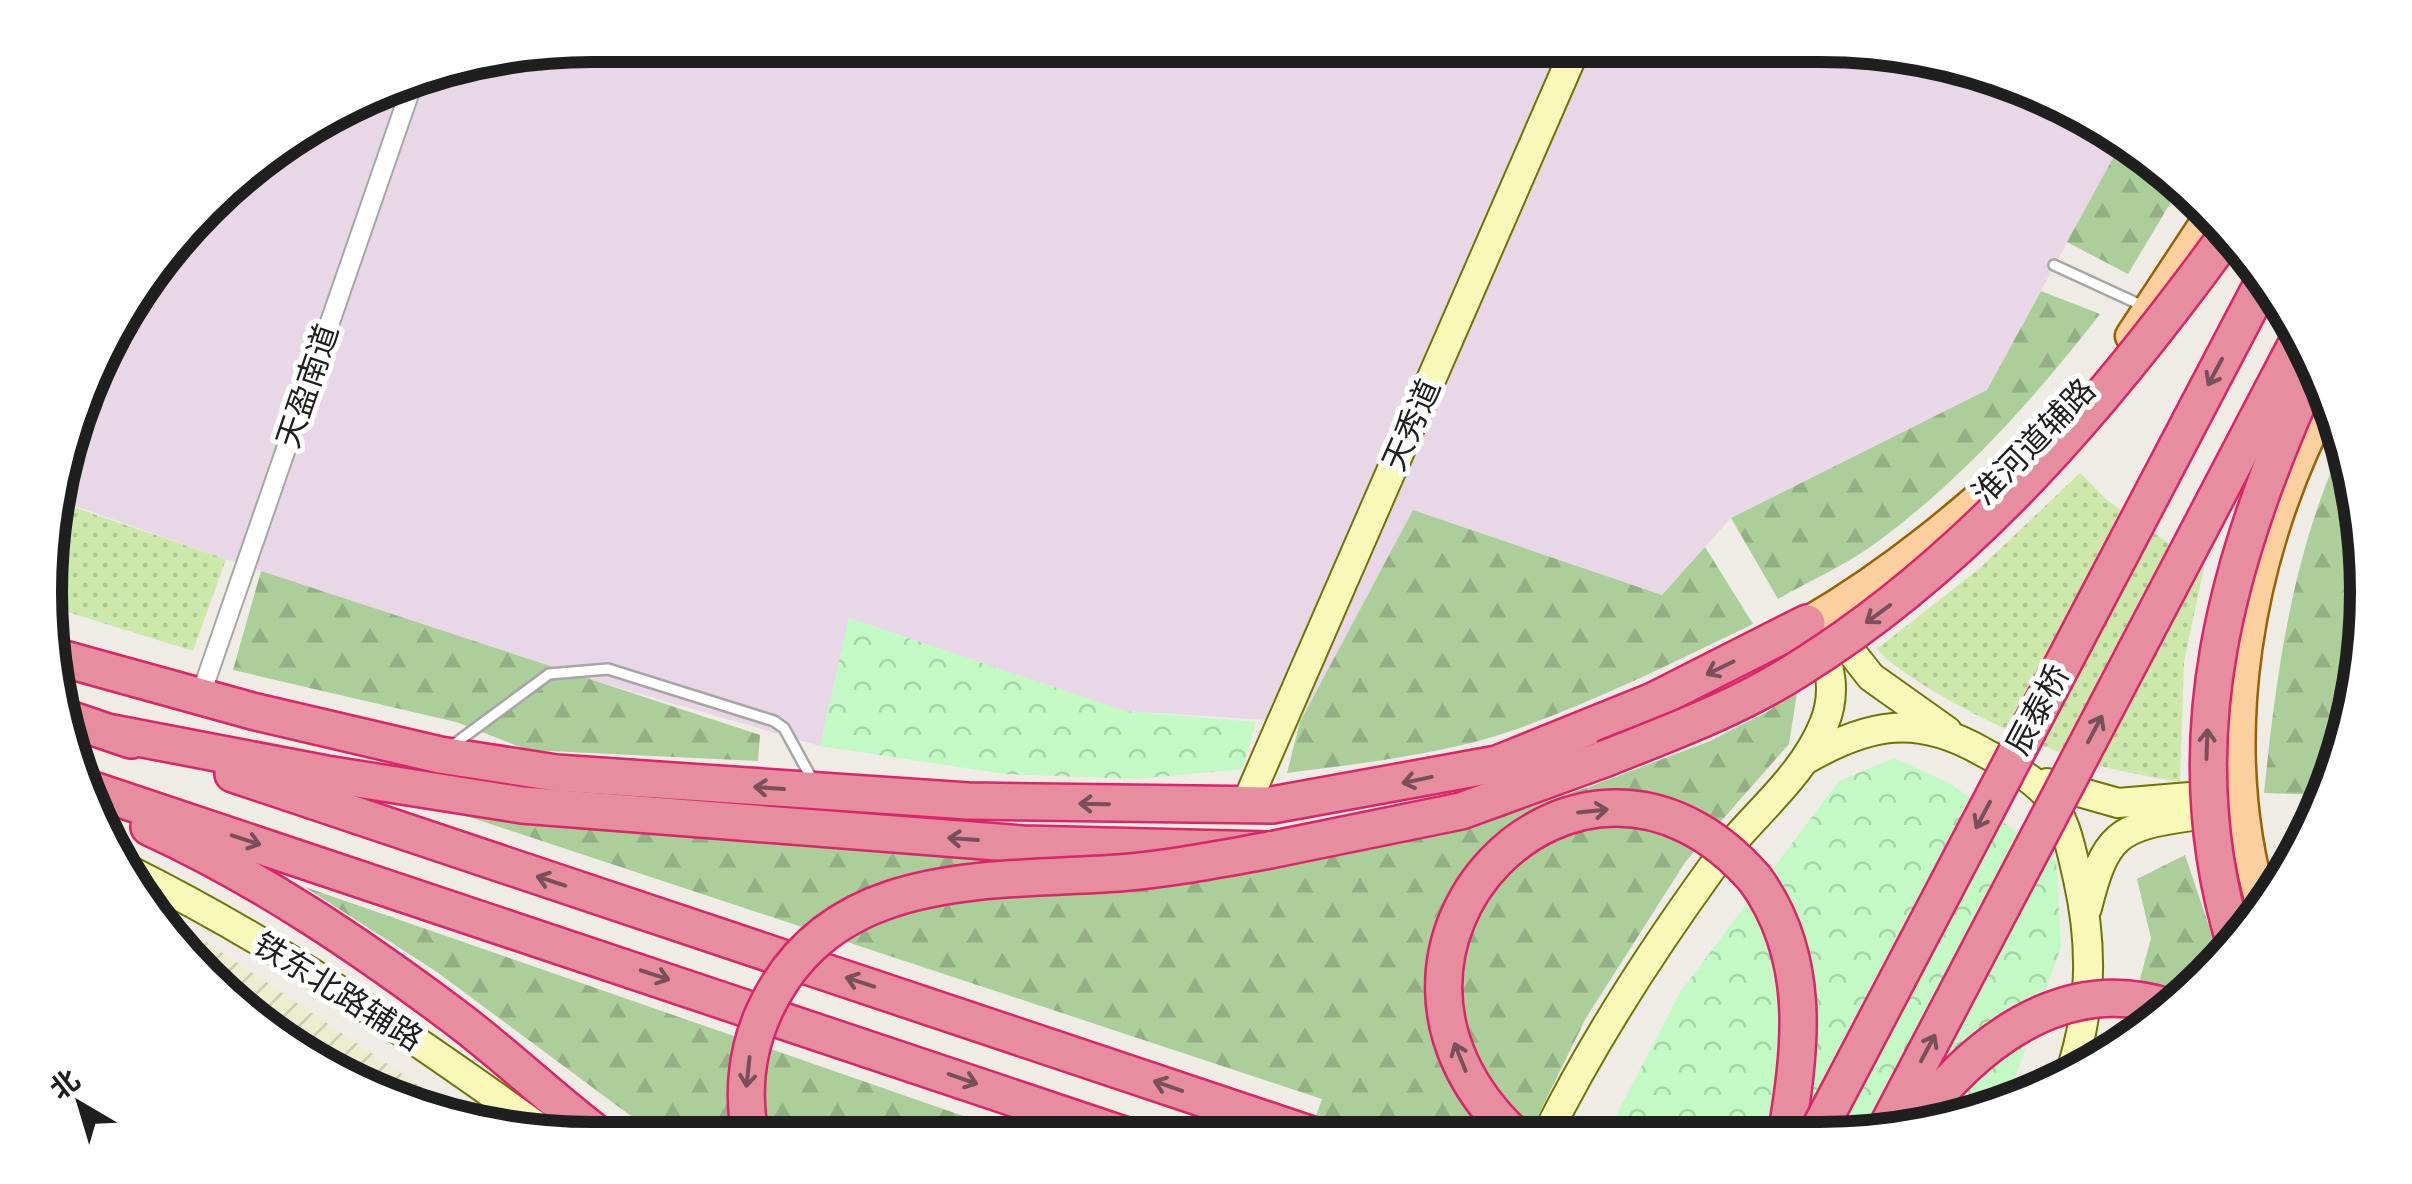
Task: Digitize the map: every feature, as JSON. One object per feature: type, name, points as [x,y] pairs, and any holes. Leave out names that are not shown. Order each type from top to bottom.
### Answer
[{"type":"highway","points":[[747,1122],[749,1056],[772,994],[810,944],[850,917],[902,896],[987,877],[1118,873],[1270,850],[1461,810],[1671,732],[1796,672],[1892,604],[2066,443],[2151,340],[2219,244]]},
{"type":"highway","name":"辰泰桥","points":[[1822,1122],[2257,294]]},
{"type":"highway","name":"辰泰桥","points":[[1891,1117],[2292,353]]},
{"type":"highway","points":[[2231,925],[2214,850],[2206,781],[2214,659],[2248,531],[2307,384]]},
{"type":"highway","points":[[67,660],[440,756],[556,773],[968,801],[1272,805],[1497,764],[1653,701],[1815,618]]},
{"type":"highway","points":[[79,722],[1271,1122]]},
{"type":"highway","points":[[112,733],[326,774],[522,805],[1024,844],[1270,850]]},
{"type":"highway","points":[[102,793],[1085,1122]]},
{"type":"highway","points":[[110,810],[262,885],[363,950],[458,1020],[554,1120]]},
{"type":"highway","points":[[1503,1122],[1477,1090],[1455,1049],[1443,985],[1448,940],[1467,897],[1498,858],[1543,825],[1592,810],[1649,813],[1684,822],[1728,850],[1764,892],[1791,961],[1802,1022],[1788,1122]]},
{"type":"highway","points":[[1926,1110],[1956,1074],[2019,1022],[2092,996],[2154,1002]]},
{"type":"main road","name":"淮河道辅路","points":[[1815,618],[1890,571],[2048,436],[2150,310],[2203,227]]},
{"type":"main road","points":[[2259,887],[2243,801],[2240,704],[2246,642],[2284,506],[2320,418]]},
{"type":"street","name":"天秀道","points":[[1246,804],[1561,62]]},
{"type":"street","name":"天盈南道","points":[[200,697],[408,96]]},
{"type":"street","points":[[1815,618],[1871,677],[1947,731],[2031,779],[2118,803],[2243,801]]},
{"type":"street","points":[[1554,1122],[1619,1009],[1712,868],[1804,760],[1827,716],[1831,688],[1815,618]]},
{"type":"street","points":[[1804,760],[1836,742],[1872,730],[1947,731]]},
{"type":"street","points":[[2031,779],[2061,818],[2087,910]]},
{"type":"street","points":[[2075,1056],[2087,1015],[2087,910],[2098,863],[2107,846],[2148,823],[2243,801]]},
{"type":"street","name":"铁东北路辅路","points":[[150,883],[306,969],[552,1120]]},
{"type":"lane","points":[[2054,265],[2150,310]]},
{"type":"lane","points":[[440,756],[550,674],[608,669],[774,720],[784,728],[820,792]]},
{"type":"shaded area","points":[[592,62],[1820,62],[1889,67],[1990,91],[2054,117],[2116,153],[1987,390],[1731,518],[1662,595],[1413,510],[1300,722],[1125,711],[849,618],[820,746],[474,646],[70,504],[91,422],[117,358],[152,298],[194,243],[243,194],[327,133],[389,103],[455,81],[523,67]]},
{"type":"green space","points":[[2116,153],[2173,198],[2128,274],[2067,242]]},
{"type":"green space","points":[[2041,291],[2100,314],[2022,408],[1936,494],[1862,553],[1778,599],[1731,518],[1987,390]]},
{"type":"green space","points":[[2334,466],[2345,523],[2350,592],[2339,695],[2309,794],[2264,793],[2288,620],[2322,494]]},
{"type":"green space","points":[[2080,473],[2107,500],[2204,568],[2184,661],[2180,782],[2080,760],[2017,734],[1920,683],[1877,649],[1980,568]]},
{"type":"green space","points":[[70,506],[226,559],[193,651],[63,610]]},
{"type":"green space","points":[[1413,510],[1662,595],[1705,547],[1753,624],[1605,694],[1487,739],[1372,762],[1287,773],[1300,722]]},
{"type":"green space","points":[[261,571],[760,735],[758,761],[528,750],[456,722],[233,670]]},
{"type":"green space","points":[[849,618],[1125,711],[1256,722],[1242,769],[1135,779],[1005,774],[820,746]]},
{"type":"green space","points":[[1798,687],[1789,744],[1686,861],[1586,1018],[1535,1122],[1314,1122],[1322,1099],[457,813],[966,853],[1128,886],[1210,881],[1463,828],[1592,786],[1710,741],[1769,711]]},
{"type":"green space","points":[[1894,758],[1951,784],[2056,861],[2061,947],[2013,1085],[1957,1103],[1889,1117],[1820,1122],[1613,1122],[1681,991],[1839,781]]},
{"type":"green space","points":[[2185,855],[2215,944],[2169,990],[2129,1021],[2151,938],[2137,879]]},
{"type":"green space","points":[[305,887],[981,1122],[639,1122],[437,972]]},
{"type":"green space","points":[[180,924],[437,1098],[358,1067],[298,1032],[243,990]]}]
